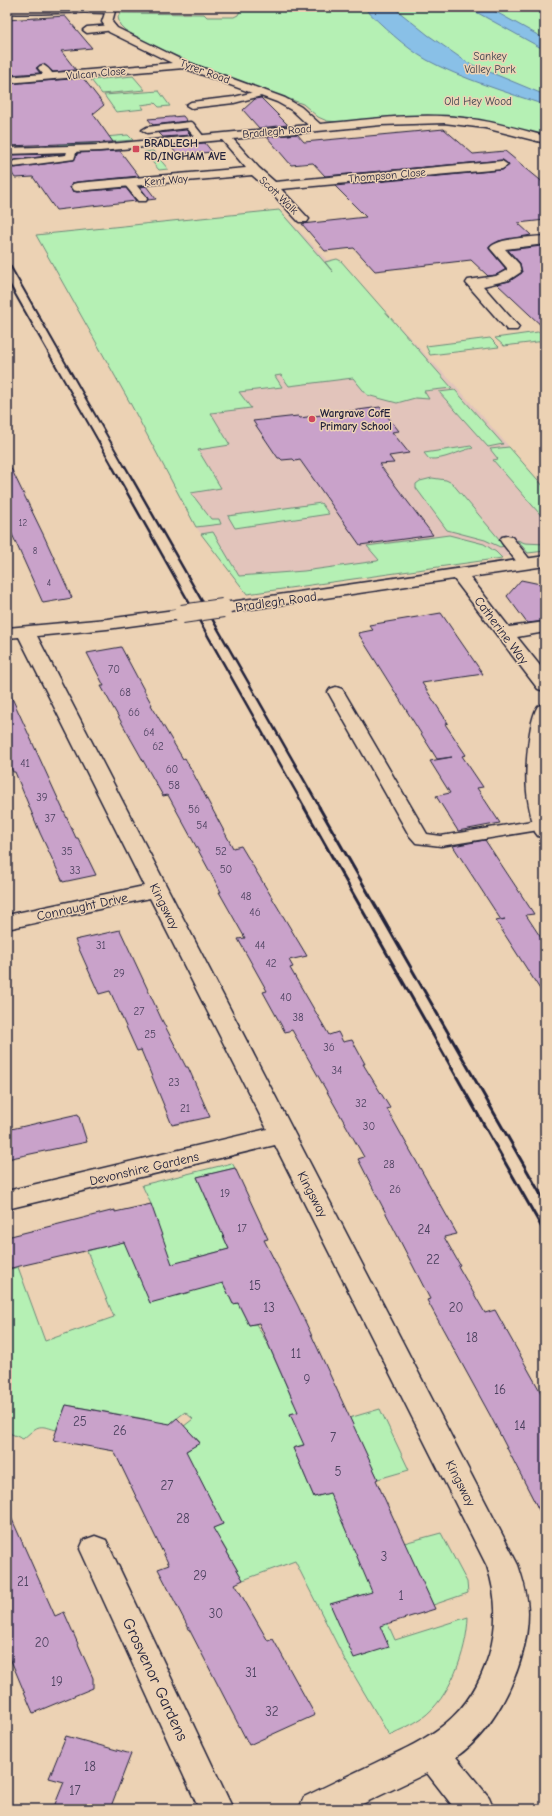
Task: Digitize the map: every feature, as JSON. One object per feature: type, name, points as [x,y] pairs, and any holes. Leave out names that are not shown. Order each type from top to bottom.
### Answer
[{"type":"street","points":[[7,10],[22,11],[76,8],[113,9],[107,22],[112,28]]},
{"type":"street","name":"Tyrer Road","points":[[112,28],[129,39],[185,65],[262,93],[297,109],[318,128]]},
{"type":"street","name":"Vulcan Close","points":[[7,80],[47,72],[185,65]]},
{"type":"street","name":"Bradlegh Road","points":[[7,151],[72,150],[381,122],[464,121],[545,140]]},
{"type":"street","name":"Scott Walk","points":[[224,136],[255,171],[304,218]]},
{"type":"street","name":"Thompson Close","points":[[272,186],[502,165]]},
{"type":"street","name":"Kent Way","points":[[77,187],[255,171]]},
{"type":"street","points":[[512,326],[472,283],[509,276],[514,272],[514,267],[496,248],[508,244],[545,240]]},
{"type":"street","name":"Bradlegh Road","points":[[16,632],[107,624],[182,614],[545,561]]},
{"type":"street","name":"Catherine Way","points":[[459,574],[545,685]]},
{"type":"street","points":[[506,633],[545,627]]},
{"type":"street","name":"Kingsway","points":[[16,632],[87,750],[156,890],[396,1354],[499,1558],[510,1590],[512,1617],[508,1641],[501,1667],[477,1714],[457,1736],[433,1753]]},
{"type":"street","points":[[544,828],[537,792],[539,738],[545,710]]},
{"type":"street","name":"Connaught Drive","points":[[7,922],[156,890]]},
{"type":"street","name":"Devonshire Gardens","points":[[7,1200],[282,1134]]},
{"type":"street","name":"Grosvenor Gardens","points":[[95,1549],[216,1809]]},
{"type":"street","points":[[316,1809],[433,1753],[453,1781],[477,1809]]},
{"type":"lane","points":[[86,30],[112,28]]},
{"type":"lane","points":[[191,105],[229,101],[262,93]]},
{"type":"lane","points":[[147,130],[190,125],[201,138]]},
{"type":"lane","points":[[14,164],[70,157],[72,150]]},
{"type":"lane","points":[[129,183],[142,199]]},
{"type":"lane","points":[[507,540],[526,564]]},
{"type":"lane","points":[[336,692],[418,835],[422,839],[441,842],[544,828]]},
{"type":"shaded area","name":"Wargrave CofE Primary School","points":[[279,210],[327,260],[336,259],[457,387],[545,488],[545,551],[247,594],[196,527],[129,401],[36,235]]},
{"type":"green space","points":[[242,7],[545,7],[545,139],[470,118],[380,118],[339,122],[327,121],[318,117],[303,104],[207,69],[151,45],[125,30],[120,25],[118,17],[120,13],[204,14],[207,17],[234,17],[238,15]]},
{"type":"green space","points":[[133,76],[145,90],[102,94],[91,80]]},
{"type":"green space","points":[[159,91],[170,106],[159,107],[155,103],[141,105],[144,109],[116,112],[104,95]]},
{"type":"green space","points":[[128,135],[133,140],[60,146],[56,141]]},
{"type":"green space","points":[[153,151],[168,169],[159,170],[144,152]]},
{"type":"green space","points":[[279,210],[333,272],[325,262],[337,259],[341,261],[452,388],[424,391],[429,399],[415,398],[397,403],[367,395],[353,378],[289,386],[281,375],[275,376],[282,387],[239,392],[251,408],[211,413],[230,445],[198,450],[221,488],[191,493],[211,519],[219,519],[221,524],[196,527],[129,401],[36,235]]},
{"type":"green space","points":[[545,331],[545,341],[504,346],[495,338]]},
{"type":"green space","points":[[490,338],[499,347],[430,355],[426,346]]},
{"type":"green space","points":[[455,390],[503,444],[488,447],[439,392]]},
{"type":"green space","points":[[471,446],[473,448],[435,459],[429,459],[424,453]]},
{"type":"green space","points":[[509,447],[545,488],[545,520],[493,460],[498,459],[490,449]]},
{"type":"green space","points":[[432,478],[446,480],[452,483],[505,546],[500,547],[485,540],[447,530],[416,488],[416,484],[420,481]]},
{"type":"green space","points":[[321,503],[329,514],[235,528],[228,516]]},
{"type":"green space","points":[[213,532],[239,576],[304,571],[377,561],[379,560],[367,546],[449,535],[484,544],[502,558],[247,594],[201,534]]},
{"type":"green space","points":[[517,540],[525,543],[545,544],[545,551],[528,553]]},
{"type":"green space","points":[[232,1163],[235,1168],[197,1177],[229,1249],[195,1258],[202,1271],[222,1281],[233,1304],[238,1303],[249,1325],[256,1324],[268,1344],[294,1403],[318,1396],[323,1405],[290,1414],[312,1442],[293,1448],[314,1497],[347,1488],[342,1521],[395,1640],[468,1617],[467,1630],[460,1659],[449,1686],[441,1699],[422,1718],[389,1735],[344,1658],[295,1561],[243,1580],[222,1543],[194,1555],[184,1539],[223,1524],[188,1456],[173,1460],[200,1442],[189,1431],[162,1447],[160,1445],[193,1419],[185,1412],[147,1442],[145,1419],[66,1405],[56,1430],[38,1427],[23,1439],[7,1432],[7,1270],[18,1267],[45,1341],[114,1317],[87,1251],[126,1241],[151,1204],[142,1185]]},
{"type":"green space","points":[[380,1409],[409,1470],[378,1479],[349,1418]]},
{"type":"green space","points":[[441,1533],[467,1582],[468,1593],[433,1605],[404,1543]]},
{"type":"water","points":[[363,7],[393,7],[428,35],[468,63],[545,95],[545,105],[469,79],[427,60],[418,55],[402,42]]},
{"type":"water","points":[[467,7],[487,7],[545,39],[545,50]]},
{"type":"building","points":[[65,16],[92,48],[61,51],[76,70],[53,72],[43,64],[36,68],[40,73],[7,75],[7,20]]},
{"type":"building","points":[[83,78],[104,105],[93,114],[113,142],[7,146],[7,84]]},
{"type":"building","points":[[261,98],[288,125],[259,128],[243,110],[255,99]]},
{"type":"building","points":[[183,116],[187,121],[153,125],[148,119]]},
{"type":"building","points":[[444,129],[473,154],[505,151],[545,184],[545,220],[518,223],[531,235],[499,241],[489,247],[489,249],[506,269],[496,275],[488,276],[471,260],[375,271],[354,248],[325,251],[302,224],[366,217],[335,186],[502,170],[509,165],[503,160],[325,176],[313,163],[291,165],[267,137],[297,134],[304,142]]},
{"type":"building","points":[[186,130],[191,135],[163,137],[159,133]]},
{"type":"building","points":[[205,143],[212,152],[178,155],[170,146]]},
{"type":"building","points":[[120,151],[139,176],[77,182],[72,183],[70,188],[77,192],[126,188],[136,201],[56,210],[33,177],[15,178],[7,166],[7,155],[65,154],[14,160],[8,165],[14,168],[74,160],[78,153]]},
{"type":"building","points":[[146,186],[156,199],[148,200],[147,196],[140,187]]},
{"type":"building","points":[[542,246],[545,249],[545,329],[497,284],[510,281],[522,273],[520,263],[508,250]]},
{"type":"building","points":[[380,407],[399,431],[392,432],[409,453],[389,456],[394,463],[379,464],[433,535],[360,545],[300,460],[282,460],[278,458],[253,421],[298,416],[300,418]]},
{"type":"building","points":[[7,460],[72,598],[43,603],[7,523]]},
{"type":"building","points":[[521,580],[545,585],[545,621],[527,623],[507,596]]},
{"type":"building","points":[[441,613],[483,674],[422,683],[448,723],[445,724],[466,755],[462,756],[483,787],[477,788],[500,823],[458,831],[436,796],[450,793],[430,761],[452,757],[437,759],[358,633],[373,630],[369,625]]},
{"type":"building","points":[[121,647],[151,705],[183,759],[185,758],[233,848],[241,846],[307,956],[289,960],[293,967],[290,968],[329,1035],[338,1032],[343,1042],[352,1040],[365,1064],[363,1064],[390,1108],[387,1109],[457,1234],[444,1237],[460,1265],[458,1266],[485,1313],[495,1310],[545,1400],[545,1522],[490,1415],[427,1300],[430,1299],[358,1159],[364,1157],[292,1030],[285,1032],[263,992],[267,991],[238,939],[245,938],[219,892],[221,892],[168,795],[163,796],[101,686],[104,686],[87,653]]},
{"type":"building","points":[[7,687],[76,838],[78,838],[96,875],[63,882],[40,833],[15,772],[13,772],[7,760]]},
{"type":"building","points":[[485,840],[534,914],[526,915],[545,944],[545,997],[496,921],[501,920],[453,846]]},
{"type":"building","points":[[120,930],[161,1018],[186,1067],[188,1067],[210,1117],[172,1125],[141,1050],[137,1051],[110,991],[99,994],[75,940]]},
{"type":"building","points":[[78,1114],[87,1142],[7,1159],[7,1130]]},
{"type":"building","points":[[235,1168],[268,1239],[264,1240],[298,1306],[337,1390],[435,1609],[380,1626],[389,1647],[354,1658],[330,1604],[372,1592],[330,1493],[314,1497],[293,1448],[304,1445],[290,1414],[298,1412],[259,1323],[249,1325],[238,1303],[233,1304],[223,1283],[150,1303],[124,1242],[7,1269],[7,1237],[115,1210],[115,1212],[151,1204],[172,1264],[229,1249],[197,1177]]},
{"type":"building","points":[[66,1405],[170,1424],[177,1418],[200,1443],[186,1451],[223,1524],[213,1528],[243,1580],[235,1584],[268,1641],[273,1639],[315,1715],[249,1745],[158,1569],[169,1565],[114,1451],[53,1440]]},
{"type":"building","points":[[7,1508],[55,1616],[64,1612],[93,1678],[93,1688],[33,1713],[7,1651]]},
{"type":"building","points":[[66,1736],[131,1754],[110,1809],[53,1809],[64,1782],[49,1778]]},
{"type":"railway","points":[[7,260],[125,467]]},
{"type":"railway","points":[[7,280],[113,467]]},
{"type":"railway","points":[[112,466],[305,808]]},
{"type":"railway","points":[[125,466],[320,808]]},
{"type":"railway","points":[[304,807],[545,1233]]},
{"type":"railway","points":[[319,807],[545,1202]]},
{"type":"place","name":"BRADLEGH RD/INGHAM AVE","points":[[136,149]]},
{"type":"place","name":"Wargrave CofE Primary School","points":[[312,419]]},
{"type":"park label","name":"Sankey Valley Park","points":[[490,62]]},
{"type":"park label","name":"Old Hey Wood","points":[[478,101]]}]
